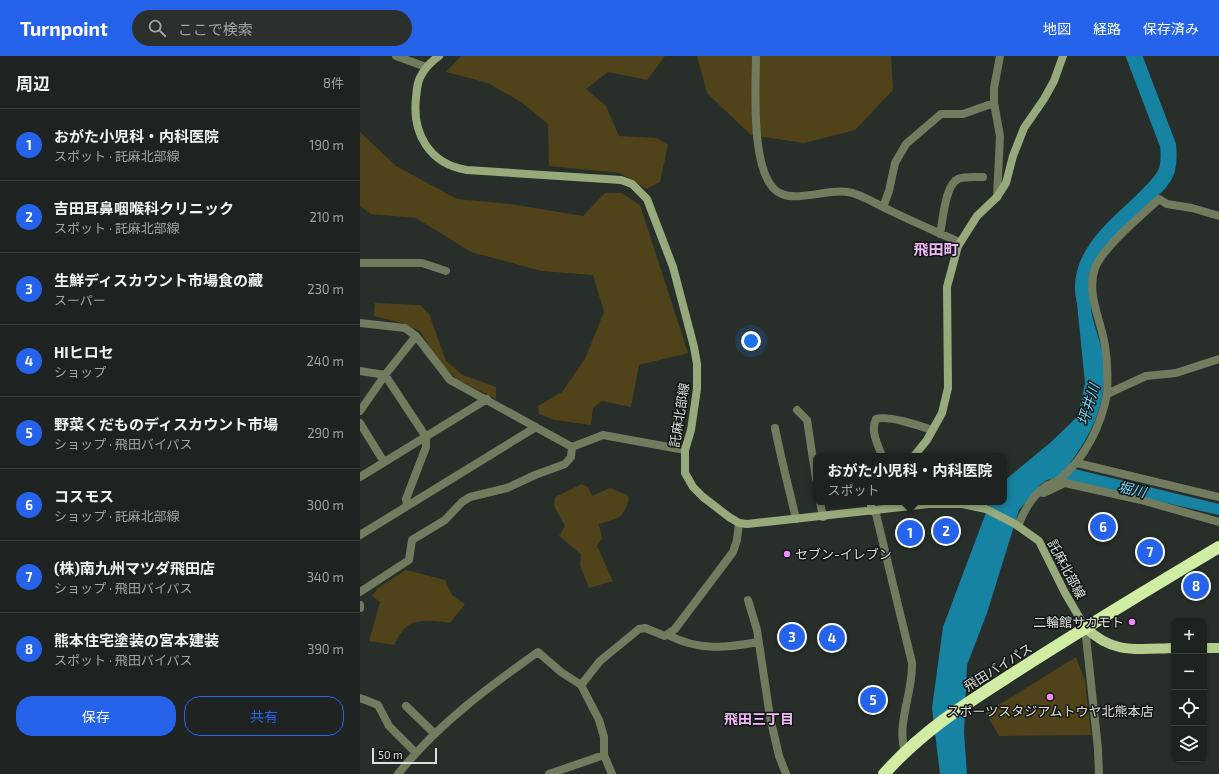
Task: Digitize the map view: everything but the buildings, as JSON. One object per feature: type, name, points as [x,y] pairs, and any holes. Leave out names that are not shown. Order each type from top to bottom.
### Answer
[{"type":"highway","name":"飛田バイパス","points":[[886,773],[923,734],[966,704],[1086,627],[1219,547]]},
{"type":"main road","name":"託麻北部線","points":[[439,56],[426,67],[417,84],[414,110],[419,134],[425,146],[434,156],[444,163],[456,168],[467,170],[621,180],[632,184],[646,199],[672,266],[697,364],[696,404],[685,450],[684,468],[688,480],[703,497],[739,523],[796,519],[926,505]]},
{"type":"main road","points":[[916,453],[927,440],[942,413],[948,388],[947,287],[959,242],[978,216],[997,197],[1006,183],[1013,156],[1024,128],[1044,99],[1054,81],[1063,56]]},
{"type":"main road","points":[[872,505],[873,510]]},
{"type":"main road","name":"託麻北部線","points":[[967,505],[986,509],[1017,525],[1039,541],[1066,593],[1086,627]]},
{"type":"main road","points":[[1086,627],[1095,636],[1117,648],[1171,648]]},
{"type":"main road","points":[[1207,648],[1219,648]]},
{"type":"street","points":[[396,56],[426,67]]},
{"type":"street","points":[[756,56],[755,126],[763,168],[772,187],[781,194],[798,196],[820,192],[849,192],[959,242]]},
{"type":"street","points":[[997,197],[1000,136],[994,103],[994,88],[999,56]]},
{"type":"street","points":[[883,207],[889,191],[895,163],[906,144],[941,114],[963,114],[994,103]]},
{"type":"street","points":[[940,234],[948,192],[952,183],[959,179],[983,177]]},
{"type":"street","points":[[1017,525],[1024,510],[1039,492],[1048,484],[1059,480],[1075,464],[1087,447],[1100,421],[1107,394],[1108,368],[1103,336],[1092,291],[1095,268],[1103,255],[1159,199],[1168,204],[1192,208],[1219,216]]},
{"type":"street","points":[[360,263],[422,263],[446,271]]},
{"type":"street","points":[[360,323],[405,328],[416,336],[450,380],[572,447]]},
{"type":"street","points":[[360,411],[385,375],[416,336]]},
{"type":"street","points":[[1107,394],[1146,376],[1176,373],[1219,359]]},
{"type":"street","points":[[360,371],[385,375],[426,437],[426,447],[406,499],[407,506]]},
{"type":"street","points":[[360,477],[487,399]]},
{"type":"street","points":[[797,410],[807,420],[813,459]]},
{"type":"street","points":[[881,453],[874,427],[876,419],[882,418],[932,430]]},
{"type":"street","points":[[360,423],[384,462]]},
{"type":"street","points":[[360,535],[536,427]]},
{"type":"street","points":[[775,428],[782,464],[792,496],[796,519]]},
{"type":"street","points":[[572,447],[603,435],[685,450]]},
{"type":"street","points":[[360,592],[409,560],[412,540],[445,520],[462,502],[470,497],[507,488],[535,474],[565,464],[571,457],[572,447]]},
{"type":"street","points":[[1075,464],[1219,497]]},
{"type":"street","points":[[1039,492],[1044,493],[1065,483],[1140,500],[1219,522]]},
{"type":"street","points":[[821,505],[823,516]]},
{"type":"street","points":[[873,510],[912,663],[911,688],[901,741],[905,752]]},
{"type":"street","points":[[668,635],[675,629],[733,552],[737,540],[739,523]]},
{"type":"street","points":[[748,600],[758,630],[758,642],[770,717],[779,756],[786,774]]},
{"type":"street","points":[[1086,627],[1098,749],[1099,774]]},
{"type":"street","points":[[581,685],[600,661],[639,629],[645,628],[665,636],[668,635],[677,639],[714,648],[758,642]]},
{"type":"street","points":[[398,774],[415,752],[480,693],[538,652],[561,672],[581,685],[599,720],[604,737],[604,755],[612,774]]},
{"type":"street","points":[[361,700],[378,705],[389,726],[415,752]]},
{"type":"street","points":[[406,706],[435,734]]},
{"type":"street","points":[[549,774],[604,755]]},
{"type":"shaded area","points":[[461,56],[665,56],[647,80],[608,72],[586,89],[606,106],[619,136],[657,138],[668,145],[660,182],[646,189],[620,173],[549,166],[548,124],[521,102],[488,83],[446,72]]},
{"type":"shaded area","points":[[697,56],[891,56],[893,90],[855,130],[804,143],[751,135],[707,93]]},
{"type":"shaded area","points":[[360,132],[396,166],[457,199],[511,204],[583,216],[605,193],[622,193],[640,205],[688,353],[639,365],[631,407],[602,401],[593,408],[591,425],[555,420],[539,414],[538,406],[562,392],[585,359],[604,312],[593,275],[542,271],[471,252],[416,218],[371,214],[360,206]]},
{"type":"shaded area","points":[[375,303],[420,305],[429,314],[446,361],[463,375],[496,387],[496,399],[458,380],[439,362],[420,331],[402,323],[374,316]]},
{"type":"shaded area","points":[[582,484],[588,487],[592,496],[610,488],[627,495],[629,499],[622,515],[599,524],[602,538],[597,546],[613,581],[589,588],[580,565],[581,554],[559,536],[565,526],[554,506],[555,497]]},
{"type":"shaded area","points":[[406,570],[445,580],[452,595],[465,604],[450,623],[420,621],[409,625],[401,632],[394,645],[369,641],[380,602],[372,596],[378,588]]},
{"type":"shaded area","name":"スポーツスタジアムトウヤ北熊本店","points":[[1076,657],[1085,681],[1091,735],[999,736],[986,713]]},
{"type":"water","name":"堀川","points":[[1088,280],[1093,318],[1104,364],[1104,378],[1103,392],[1096,417],[1085,440],[1070,463],[1075,469],[1219,504],[1219,515],[1056,478],[1047,480],[1041,484],[1019,510],[987,613],[967,665],[964,733],[967,774],[940,774],[932,708],[943,627],[989,505],[1007,505],[1007,479],[1051,442],[1078,416],[1085,383],[1075,284]]},
{"type":"waterway","name":"坪井川","points":[[1085,303],[1083,287],[1085,272],[1091,258],[1109,232],[1160,182],[1168,167],[1168,145],[1134,56]]},
{"type":"place","name":"コスモス","points":[[1103,527]]},
{"type":"place","name":"吉田耳鼻咽喉科クリニック","points":[[946,531]]},
{"type":"place","name":"おがた小児科・内科医院","points":[[910,533]]},
{"type":"place","name":"(株)南九州マツダ飛田店","points":[[1150,552]]},
{"type":"place","name":"セブン-イレブン","points":[[787,554]]},
{"type":"place","name":"熊本住宅塗装の宮本建装","points":[[1196,586]]},
{"type":"place","name":"二輪館サカモト","points":[[1132,622]]},
{"type":"place","name":"生鮮ディスカウント市場食の藏","points":[[792,637]]},
{"type":"place","name":"HIヒロセ","points":[[832,638]]},
{"type":"place","name":"スポーツスタジアムトウヤ北熊本店","points":[[1050,697]]},
{"type":"place","name":"野菜くだものディスカウント市場","points":[[873,700]]},
{"type":"district","name":"飛田町","points":[[936,249]]},
{"type":"district","name":"飛田三丁目","points":[[759,718]]}]
